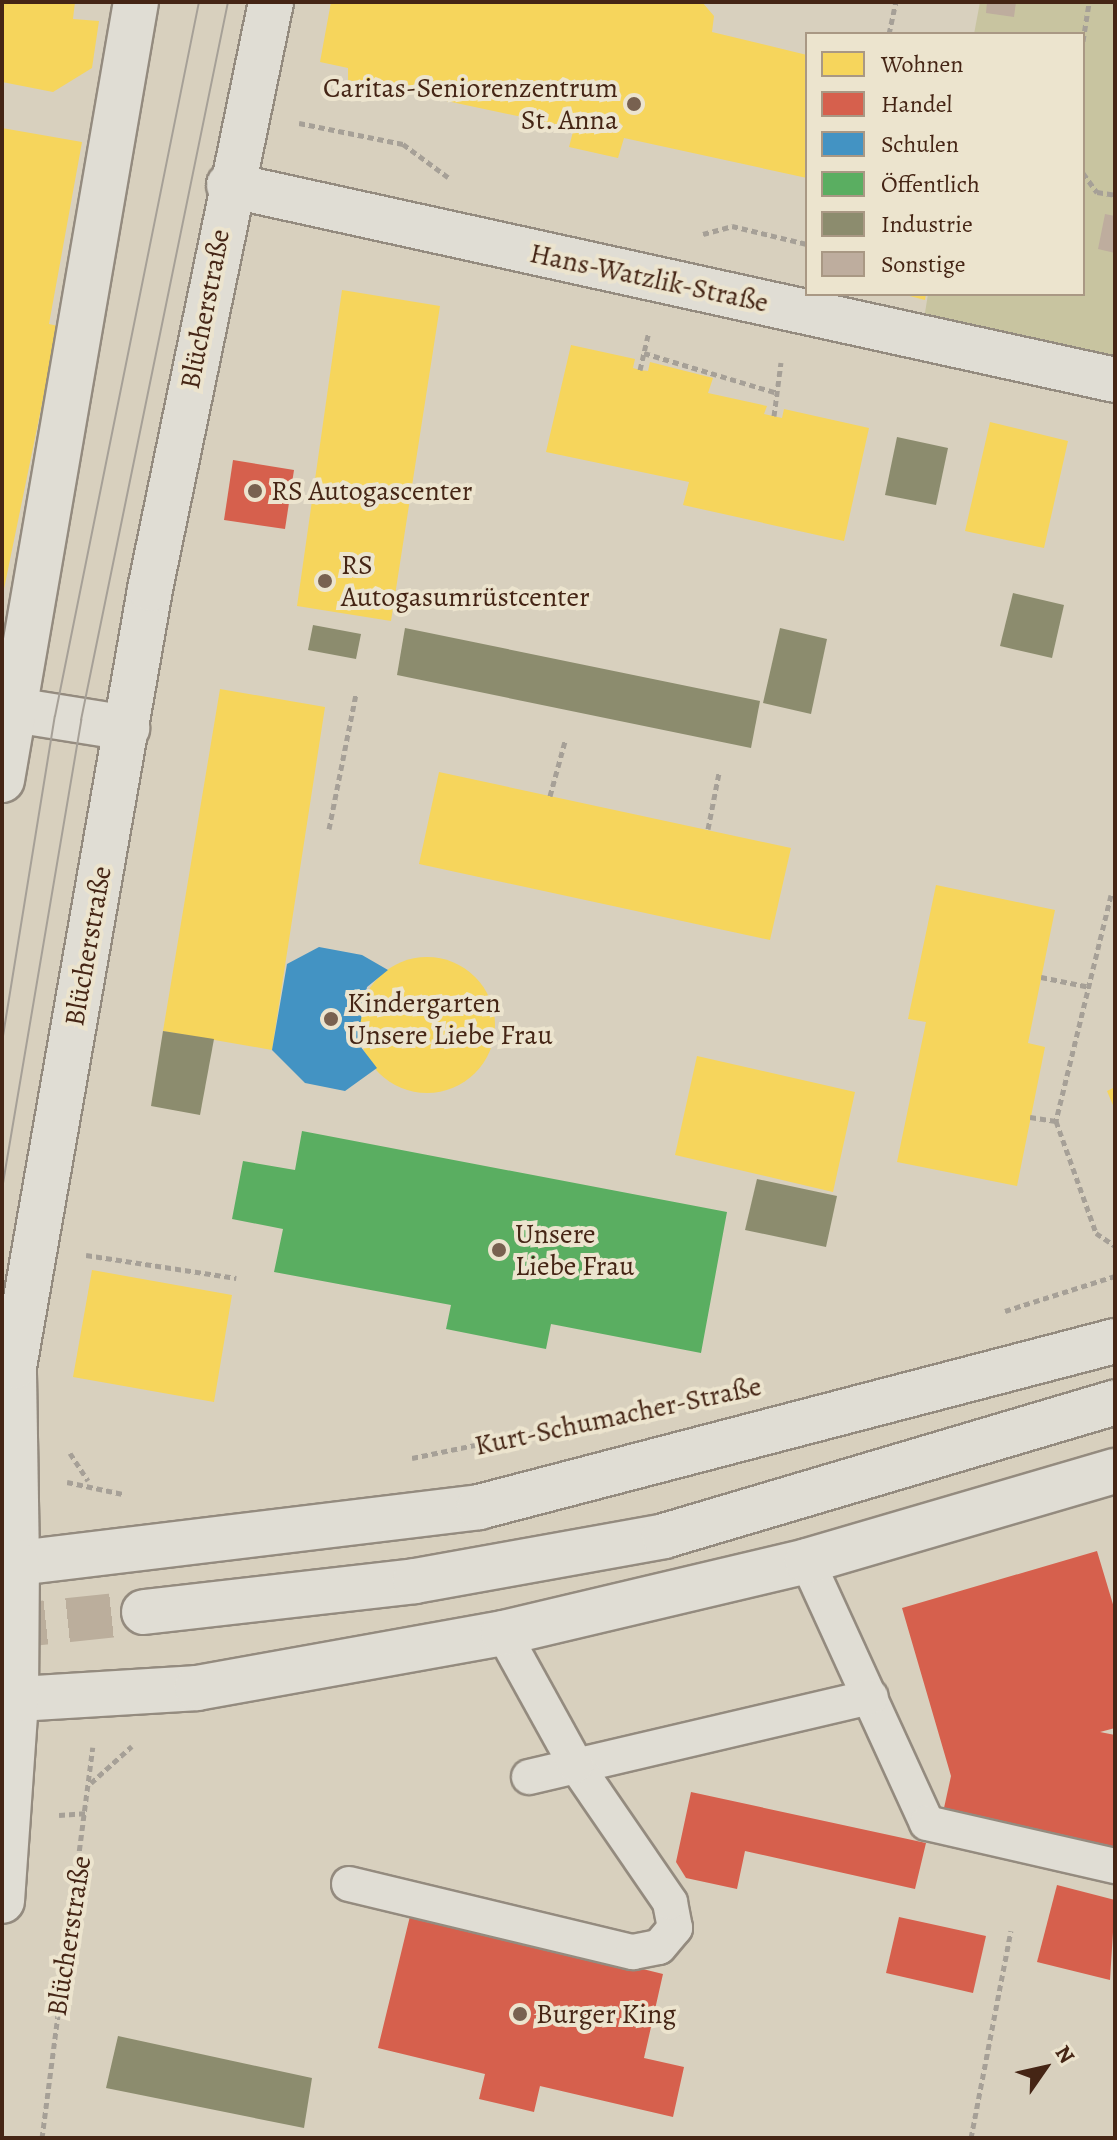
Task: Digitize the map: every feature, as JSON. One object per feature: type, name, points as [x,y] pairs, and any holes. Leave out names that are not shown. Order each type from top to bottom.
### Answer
[{"type":"main road","points":[[2,780],[6,709],[136,2]]},
{"type":"main road","name":"Blücherstraße","points":[[2,1901],[9,1699],[14,1367],[127,728],[229,185],[271,2]]},
{"type":"main road","name":"Hans-Watzlik-Straße","points":[[229,185],[1115,380]]},
{"type":"main road","points":[[6,709],[127,728]]},
{"type":"main road","points":[[9,1564],[479,1507],[1115,1341]]},
{"type":"main road","points":[[144,1612],[415,1581],[664,1536],[1115,1402]]},
{"type":"main road","points":[[9,1699],[197,1688],[503,1633],[807,1561],[1115,1471]]},
{"type":"lane","points":[[807,1561],[927,1823],[1115,1866]]},
{"type":"lane","points":[[349,1884],[633,1952],[659,1947],[675,1928],[670,1902],[576,1765],[503,1633]]},
{"type":"lane","points":[[529,1777],[871,1697]]},
{"type":"path","points":[[889,32],[896,2]]},
{"type":"path","points":[[1084,32],[1089,2]]},
{"type":"path","points":[[1085,176],[1097,192],[1115,195]]},
{"type":"path","points":[[644,353],[777,393]]},
{"type":"path","points":[[329,829],[356,694]]},
{"type":"path","points":[[550,796],[565,741]]},
{"type":"path","points":[[708,829],[719,773]]},
{"type":"path","points":[[1111,895],[1056,1121],[1096,1233],[1115,1246]]},
{"type":"path","points":[[1041,977],[1090,987]]},
{"type":"path","points":[[1030,1117],[1056,1121]]},
{"type":"path","points":[[35,1246],[236,1278]]},
{"type":"path","points":[[995,1314],[1115,1276]]},
{"type":"path","name":"Kurt-Schumacher-Straße","points":[[395,1461],[562,1427]]},
{"type":"path","points":[[111,1492],[141,1497]]},
{"type":"path","name":"Blücherstraße","points":[[42,2138],[63,1942],[83,1868],[91,1783]]},
{"type":"path","points":[[971,2138],[1011,1931]]},
{"type":"shaded area","points":[[980,2],[1115,2],[1115,359],[924,319],[928,296],[1085,296],[1085,32],[974,32]]},
{"type":"building: Wohnen","points":[[2,2],[75,2],[73,19],[99,21],[92,68],[53,92],[2,82]]},
{"type":"building: Wohnen","name":"Caritas-Seniorenzentrum St. Anna","points":[[331,2],[702,2],[714,16],[712,32],[805,55],[805,178],[624,138],[618,158],[569,147],[574,128],[348,80],[348,68],[320,62]]},
{"type":"building: Wohnen","points":[[2,128],[82,142],[49,324],[58,326],[4,589]]},
{"type":"building: Wohnen","points":[[342,290],[440,306],[391,621],[297,606]]},
{"type":"building: Wohnen","points":[[571,345],[635,359],[633,368],[640,370],[648,371],[650,362],[713,378],[708,393],[767,406],[764,414],[782,418],[784,409],[869,428],[844,541],[683,505],[689,482],[546,452]]},
{"type":"building: Wohnen","points":[[990,422],[1068,441],[1044,548],[965,531]]},
{"type":"building: Wohnen","points":[[220,689],[325,707],[272,1050],[163,1031]]},
{"type":"building: Wohnen","points":[[439,772],[791,848],[770,940],[419,864]]},
{"type":"building: Wohnen","points":[[936,885],[1055,910],[1028,1043],[1045,1047],[1017,1186],[897,1162],[926,1022],[908,1019]]},
{"type":"building: Wohnen","points":[[427,957],[453,962],[475,977],[490,999],[495,1025],[490,1051],[475,1073],[453,1088],[427,1093],[401,1088],[379,1073],[364,1051],[359,1025],[364,999],[379,977],[401,962]]},
{"type":"building: Wohnen","points":[[697,1056],[855,1092],[833,1192],[675,1155]]},
{"type":"building: Wohnen","points":[[1115,1087],[1115,1110],[1107,1091]]},
{"type":"building: Wohnen","points":[[92,1270],[232,1295],[214,1402],[73,1377]]},
{"type":"building: Handel","points":[[233,460],[294,470],[285,529],[224,520]]},
{"type":"building: Handel","points":[[1097,1551],[1115,1611],[1115,1728],[1100,1732],[1115,1735],[1115,1849],[944,1808],[951,1776],[902,1608]]},
{"type":"building: Handel","points":[[691,1792],[926,1843],[915,1889],[745,1851],[737,1889],[686,1878],[676,1862]]},
{"type":"building: Handel","points":[[1057,1885],[1115,1900],[1110,1980],[1037,1962]]},
{"type":"building: Handel","name":"Burger King","points":[[411,1912],[663,1974],[644,2058],[684,2067],[673,2117],[540,2086],[534,2112],[479,2099],[485,2074],[378,2048]]},
{"type":"building: Handel","points":[[899,1917],[986,1936],[973,1993],[886,1973]]},
{"type":"building: Schulen","points":[[319,947],[362,955],[388,970],[367,987],[357,1042],[377,1068],[345,1091],[305,1083],[272,1050],[287,964]]},
{"type":"building: Öffentlich","name":"Unsere Liebe Frau","points":[[302,1131],[727,1212],[701,1353],[551,1324],[546,1349],[446,1329],[451,1305],[274,1272],[283,1229],[232,1219],[243,1161],[295,1170]]},
{"type":"building: Industrie","points":[[897,437],[948,448],[936,505],[885,495]]},
{"type":"building: Industrie","points":[[1013,593],[1064,605],[1052,658],[1000,646]]},
{"type":"building: Industrie","points":[[313,625],[361,634],[356,659],[308,650]]},
{"type":"building: Industrie","points":[[405,628],[760,701],[751,748],[397,675]]},
{"type":"building: Industrie","points":[[780,628],[827,639],[811,714],[763,703]]},
{"type":"building: Industrie","points":[[163,1031],[214,1039],[200,1115],[151,1106]]},
{"type":"building: Industrie","points":[[757,1179],[837,1196],[826,1247],[745,1230]]},
{"type":"building: Industrie","points":[[118,2036],[312,2078],[304,2128],[106,2088]]},
{"type":"building: Sonstige","points":[[987,2],[1016,2],[1014,17],[986,13]]},
{"type":"building: Sonstige","points":[[1105,214],[1115,216],[1115,253],[1098,249]]},
{"type":"tunnel","points":[[2,1627],[144,1612]]},
{"type":"tram line","points":[[2,1042],[55,716],[199,2]]},
{"type":"tram line","points":[[2,1189],[81,720],[228,2]]},
{"type":"place","name":"Caritas-Seniorenzentrum St. Anna","points":[[634,104]]},
{"type":"place","name":"RS Autogascenter","points":[[255,491]]},
{"type":"place","name":"RS Autogasumrüstcenter","points":[[325,581]]},
{"type":"place","name":"Kindergarten Unsere Liebe Frau","points":[[331,1019]]},
{"type":"place","name":"Unsere Liebe Frau","points":[[499,1250]]},
{"type":"place","name":"Burger King","points":[[520,2014]]}]
